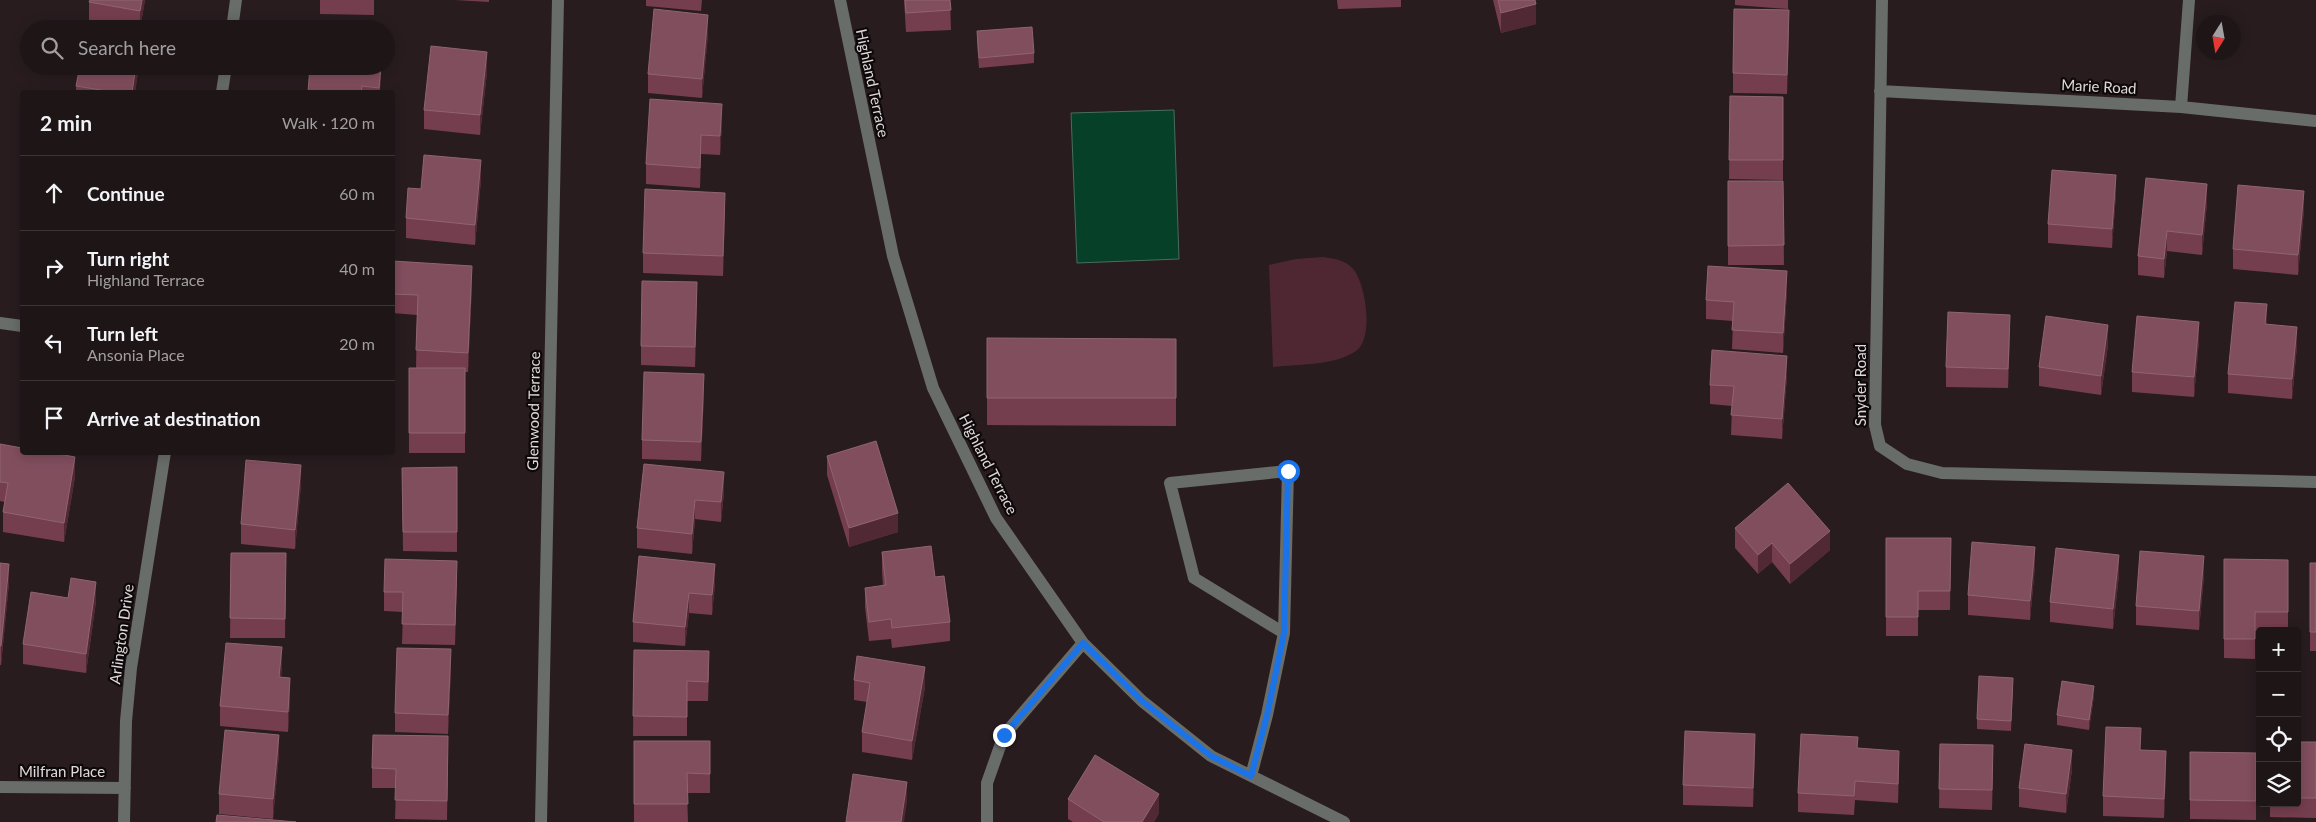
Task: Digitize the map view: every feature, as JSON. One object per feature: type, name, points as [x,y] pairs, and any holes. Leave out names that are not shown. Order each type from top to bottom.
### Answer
[{"type":"street","points":[[233,20],[236,0]]},
{"type":"street","name":"Glenwood Terrace","points":[[541,822],[558,0]]},
{"type":"street","name":"Highland Terrace","points":[[840,0],[892,256],[934,388],[996,518],[1083,643],[1142,701],[1211,756],[1344,822]]},
{"type":"street","name":"Snyder Road","points":[[1882,0],[1875,425],[1880,446],[1907,464],[1942,473],[2316,482]]},
{"type":"street","points":[[2181,107],[2189,0]]},
{"type":"street","points":[[222,90],[225,75]]},
{"type":"street","name":"Marie Road","points":[[1880,91],[2181,107],[2316,121]]},
{"type":"street","points":[[0,323],[20,326]]},
{"type":"street","name":"Arlington Drive","points":[[124,822],[126,721],[131,668],[165,455]]},
{"type":"street","points":[[1251,776],[1267,715],[1284,633],[1288,471],[1170,483],[1194,578],[1284,633]]},
{"type":"street","points":[[987,822],[986,783],[1004,735],[1083,643]]},
{"type":"street","name":"Milfran Place","points":[[0,787],[125,788]]},
{"type":"shaded area","points":[[1174,110],[1179,259],[1077,263],[1071,113]]},
{"type":"shaded area","points":[[1323,257],[1340,260],[1347,264],[1354,270],[1358,278],[1365,299],[1366,312],[1365,335],[1362,344],[1356,351],[1347,356],[1327,362],[1273,367],[1269,265],[1296,259]]},
{"type":"building","points":[[90,0],[142,0],[140,11],[89,2]]},
{"type":"building","points":[[905,0],[950,0],[951,10],[906,13]]},
{"type":"building","points":[[1498,0],[1535,0],[1536,4],[1501,13]]},
{"type":"building","points":[[654,9],[708,15],[702,79],[648,74]]},
{"type":"building","points":[[1734,9],[1789,10],[1787,75],[1733,73]]},
{"type":"building","points":[[1032,27],[1034,53],[979,58],[977,31]]},
{"type":"building","points":[[431,46],[487,52],[480,115],[424,110]]},
{"type":"building","points":[[78,75],[135,75],[132,90],[101,90],[76,86]]},
{"type":"building","points":[[309,75],[380,75],[379,88],[362,86],[361,90],[308,90]]},
{"type":"building","points":[[1730,96],[1783,97],[1783,160],[1729,160]]},
{"type":"building","points":[[650,99],[722,104],[720,136],[701,135],[700,168],[646,164]]},
{"type":"building","points":[[424,155],[481,160],[475,225],[406,218],[408,188],[421,189]]},
{"type":"building","points":[[2052,170],[2116,175],[2112,229],[2048,224]]},
{"type":"building","points":[[2146,178],[2207,184],[2202,235],[2167,231],[2164,259],[2138,256]]},
{"type":"building","points":[[1728,181],[1783,181],[1784,245],[1728,246]]},
{"type":"building","points":[[2238,185],[2304,191],[2298,255],[2233,249]]},
{"type":"building","points":[[645,189],[725,193],[723,256],[643,253]]},
{"type":"building","points":[[395,261],[472,266],[468,353],[416,350],[418,295],[395,294]]},
{"type":"building","points":[[1708,266],[1787,271],[1783,333],[1732,330],[1734,302],[1706,300]]},
{"type":"building","points":[[642,281],[697,282],[695,347],[641,346]]},
{"type":"building","points":[[2235,302],[2267,304],[2265,324],[2297,327],[2292,379],[2228,374]]},
{"type":"building","points":[[1948,312],[2010,315],[2008,369],[1946,367]]},
{"type":"building","points":[[2046,316],[2108,325],[2101,376],[2039,367]]},
{"type":"building","points":[[2137,316],[2199,322],[2194,377],[2132,372]]},
{"type":"building","points":[[987,338],[1176,339],[1176,398],[987,398]]},
{"type":"building","points":[[1712,350],[1787,356],[1782,419],[1731,415],[1734,386],[1710,385]]},
{"type":"building","points":[[409,368],[465,368],[465,433],[409,433]]},
{"type":"building","points":[[644,372],[704,374],[701,442],[642,440]]},
{"type":"building","points":[[876,441],[898,513],[849,528],[827,456]]},
{"type":"building","points":[[0,444],[20,448],[20,455],[64,455],[75,457],[64,523],[3,512],[8,483],[0,482]]},
{"type":"building","points":[[246,460],[301,465],[295,530],[241,524]]},
{"type":"building","points":[[644,464],[724,472],[721,502],[695,500],[692,534],[637,528]]},
{"type":"building","points":[[457,467],[457,532],[403,532],[402,468]]},
{"type":"building","points":[[1788,483],[1830,531],[1790,564],[1772,543],[1758,555],[1735,528]]},
{"type":"building","points":[[1886,538],[1951,538],[1950,591],[1918,591],[1918,617],[1886,617]]},
{"type":"building","points":[[1972,542],[2035,547],[2030,601],[1968,595]]},
{"type":"building","points":[[931,546],[935,577],[944,576],[950,622],[892,628],[891,619],[869,622],[865,588],[886,585],[882,552]]},
{"type":"building","points":[[2056,548],[2119,555],[2113,609],[2050,602]]},
{"type":"building","points":[[2140,551],[2204,556],[2199,611],[2136,606]]},
{"type":"building","points":[[231,553],[286,553],[285,619],[230,618]]},
{"type":"building","points":[[639,556],[715,564],[712,595],[689,593],[685,627],[633,622]]},
{"type":"building","points":[[385,559],[457,561],[455,625],[402,624],[403,592],[384,592]]},
{"type":"building","points":[[2224,559],[2288,560],[2288,612],[2255,612],[2255,639],[2224,639]]},
{"type":"building","points":[[0,563],[9,564],[1,646],[0,646]]},
{"type":"building","points":[[2310,563],[2316,563],[2316,632],[2310,632]]},
{"type":"building","points":[[71,578],[96,582],[86,654],[23,644],[31,592],[68,598]]},
{"type":"building","points":[[226,643],[282,647],[279,677],[290,678],[288,712],[220,706]]},
{"type":"building","points":[[397,648],[451,649],[448,715],[395,713]]},
{"type":"building","points":[[634,650],[709,651],[708,682],[687,681],[687,717],[633,716]]},
{"type":"building","points":[[857,656],[925,667],[912,741],[862,732],[870,683],[854,680]]},
{"type":"building","points":[[1979,676],[2013,678],[2011,721],[1977,719]]},
{"type":"building","points":[[2062,681],[2094,686],[2089,720],[2057,715]]},
{"type":"building","points":[[2106,727],[2141,728],[2140,750],[2166,751],[2164,799],[2103,796]]},
{"type":"building","points":[[225,730],[279,735],[273,799],[219,794]]},
{"type":"building","points":[[1685,731],[1755,734],[1753,788],[1683,785]]},
{"type":"building","points":[[1801,734],[1858,737],[1857,748],[1899,751],[1898,784],[1855,781],[1854,796],[1798,793]]},
{"type":"building","points":[[373,735],[448,736],[447,801],[395,800],[396,769],[372,768]]},
{"type":"building","points":[[634,741],[710,741],[710,774],[687,773],[688,804],[634,804]]},
{"type":"building","points":[[2301,742],[2316,742],[2316,798],[2301,798]]},
{"type":"building","points":[[1940,744],[1993,745],[1992,790],[1939,789]]},
{"type":"building","points":[[2025,744],[2072,750],[2066,794],[2019,788]]},
{"type":"building","points":[[2190,752],[2256,753],[2256,801],[2190,800]]},
{"type":"building","points":[[1095,755],[1159,794],[1142,822],[1104,822],[1068,799]]},
{"type":"building","points":[[853,774],[907,782],[901,822],[846,822]]},
{"type":"building","points":[[217,815],[296,822],[216,822]]},
{"type":"route","points":[[1004,735],[1083,643],[1142,701],[1211,756],[1251,776],[1267,715],[1284,633],[1288,471]]}]
